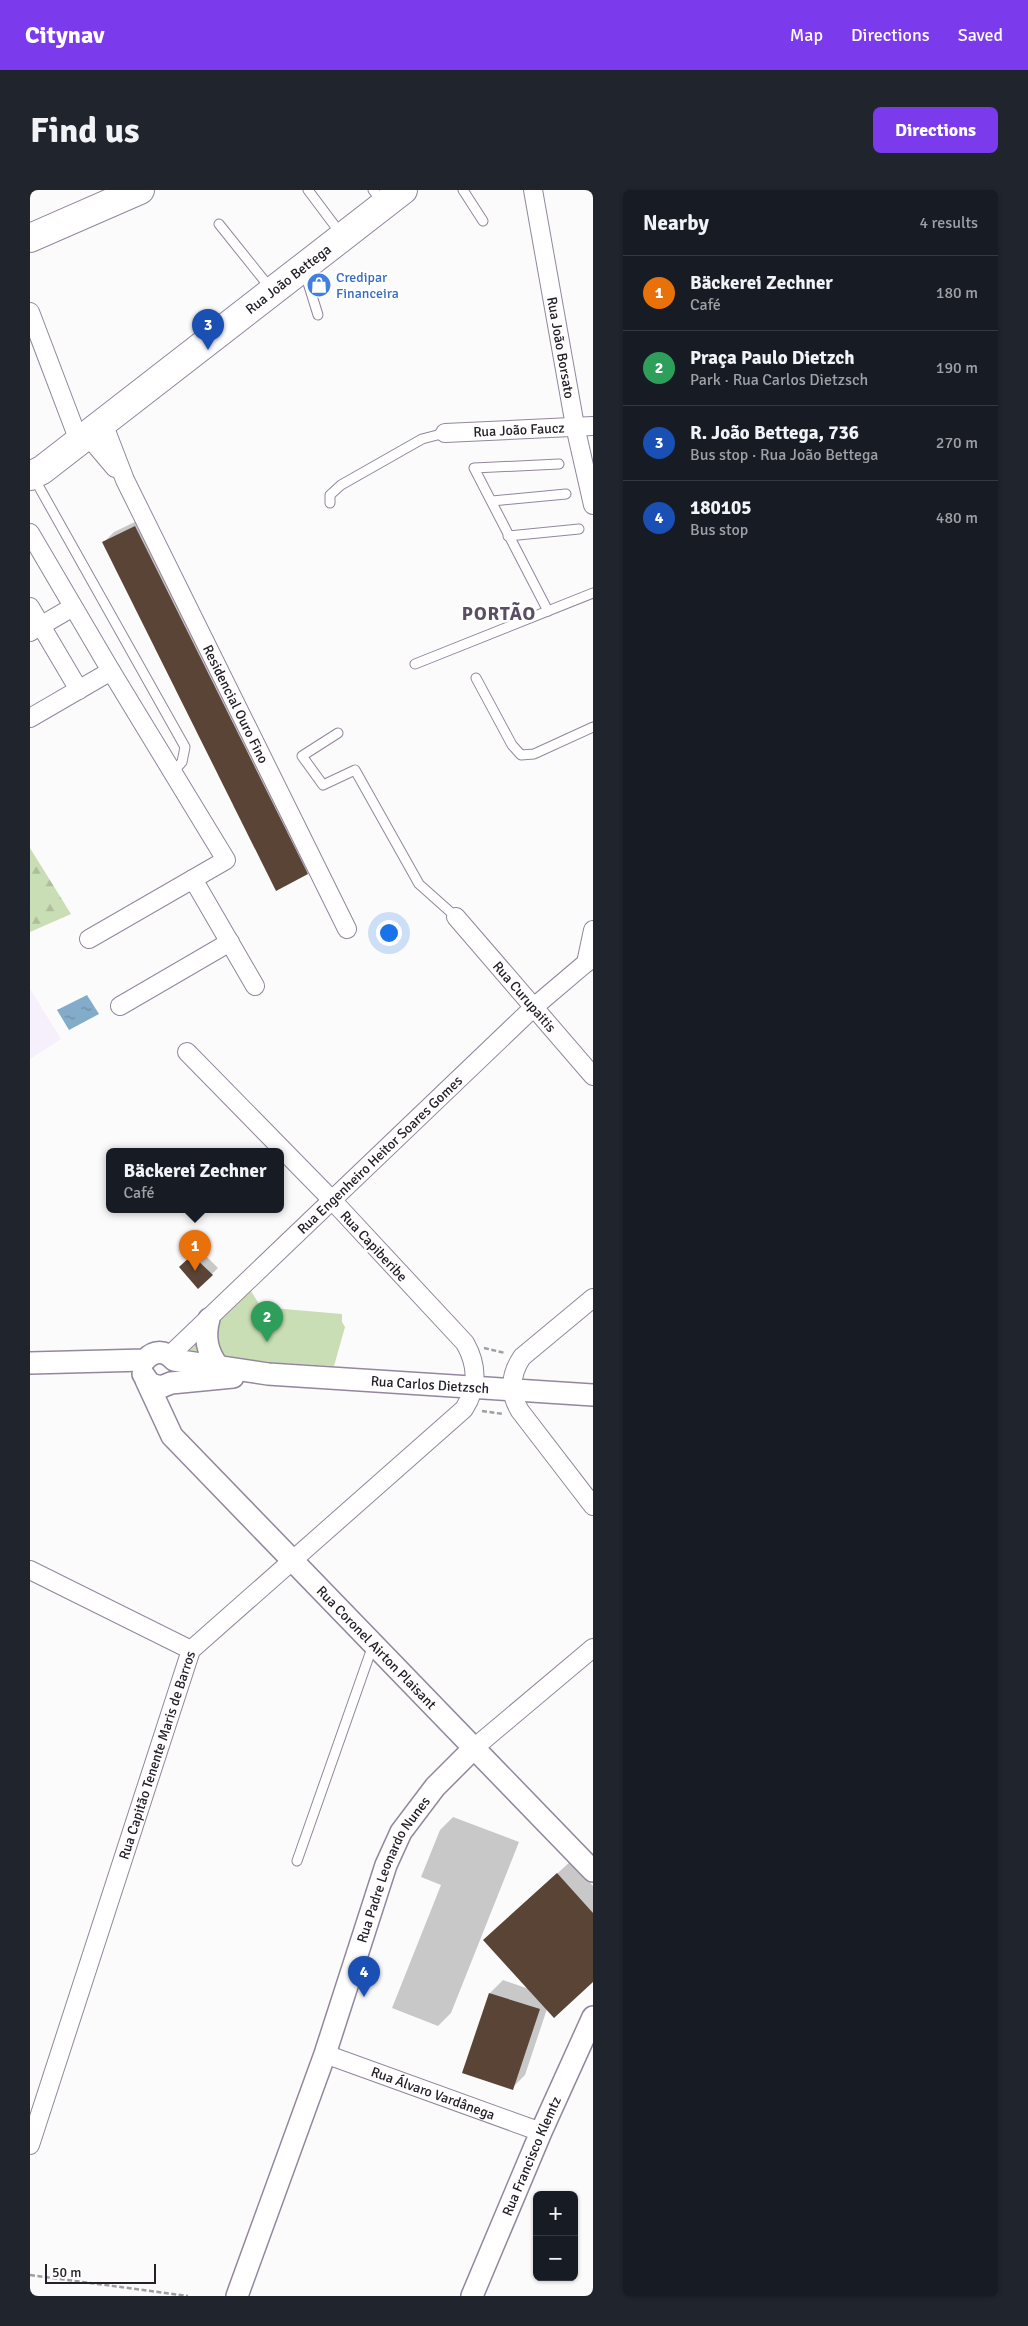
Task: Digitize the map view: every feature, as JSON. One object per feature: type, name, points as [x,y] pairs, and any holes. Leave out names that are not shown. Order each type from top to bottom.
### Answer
[{"type":"main road","points":[[30,238],[112,196],[140,190]]},
{"type":"main road","name":"Rua João Bettega","points":[[31,475],[42,470],[343,237],[387,195]]},
{"type":"street","name":"Rua João Borsato","points":[[533,190],[575,426],[593,505]]},
{"type":"street","name":"Residencial Ouro Fino","points":[[30,312],[90,433],[125,480],[346,929]]},
{"type":"street","name":"Rua João Faucz","points":[[445,433],[593,426]]},
{"type":"street","points":[[33,543],[226,860],[89,939]]},
{"type":"street","points":[[30,607],[36,629],[79,690]]},
{"type":"street","points":[[36,629],[73,607]]},
{"type":"street","points":[[30,718],[111,671]]},
{"type":"street","points":[[193,879],[255,986]]},
{"type":"street","name":"Rua Curupaitis","points":[[456,917],[593,1076]]},
{"type":"street","points":[[590,960],[593,930]]},
{"type":"street","points":[[120,1006],[230,942]]},
{"type":"street","name":"Rua Engenheiro Heitor Soares Gomes","points":[[172,1358],[209,1319],[534,1007],[590,960]]},
{"type":"street","name":"Rua Capiberibe","points":[[187,1052],[281,1148]]},
{"type":"street","name":"Rua Capiberibe","points":[[284,1151],[465,1343],[475,1369],[474,1387]]},
{"type":"street","points":[[593,1298],[522,1357],[514,1370],[512,1389],[516,1405],[593,1506]]},
{"type":"street","points":[[209,1319],[206,1335],[208,1347],[218,1366]]},
{"type":"street","name":"Rua Carlos Dietzsch","points":[[145,1372],[154,1353],[159,1352],[172,1358],[268,1374],[593,1395]]},
{"type":"street","points":[[164,1421],[171,1383],[177,1372],[172,1358]]},
{"type":"street","name":"Rua Carlos Dietzsch","points":[[30,1363],[55,1362],[145,1372],[155,1386],[268,1374]]},
{"type":"street","name":"Rua Coronel Airton Plaisant","points":[[145,1372],[164,1421],[172,1436],[593,1871]]},
{"type":"street","name":"Rua Capitão Tenente Maris de Barros","points":[[30,2145],[191,1650],[464,1409],[474,1387]]},
{"type":"street","points":[[30,1570],[191,1650]]},
{"type":"street","name":"Rua Padre Leonardo Nunes","points":[[237,2296],[325,2054],[386,1865],[401,1832],[435,1787],[474,1748],[593,1648]]},
{"type":"street","name":"Rua Francisco Klemtz","points":[[472,2296],[541,2132],[593,2018]]},
{"type":"street","name":"Rua Álvaro Vardânega","points":[[325,2054],[541,2132]]},
{"type":"lane","points":[[308,190],[343,237]]},
{"type":"lane","points":[[463,190],[483,221]]},
{"type":"lane","points":[[218,224],[273,291]]},
{"type":"lane","points":[[303,268],[318,315]]},
{"type":"lane","points":[[330,503],[330,495],[341,485],[422,440],[445,433]]},
{"type":"lane","points":[[548,611],[474,468],[559,464]]},
{"type":"lane","points":[[31,475],[185,747],[182,762],[173,772]]},
{"type":"lane","points":[[492,501],[566,494]]},
{"type":"lane","points":[[508,536],[579,529]]},
{"type":"lane","points":[[415,664],[593,593]]},
{"type":"lane","points":[[476,678],[512,745],[521,755],[534,754],[593,727]]},
{"type":"lane","points":[[338,733],[302,756],[323,784],[355,770],[419,884],[456,917]]},
{"type":"lane","points":[[297,1861],[373,1644]]},
{"type":"path","points":[[465,1343],[522,1357]]},
{"type":"path","points":[[464,1409],[525,1417]]},
{"type":"path","points":[[30,2275],[188,2296]]},
{"type":"shaded area","points":[[30,989],[61,1039],[30,1059]]},
{"type":"green space","points":[[30,848],[71,914],[30,932]]},
{"type":"green space","points":[[30,875],[45,900],[30,908]]},
{"type":"green space","points":[[249,1288],[261,1307],[342,1314],[342,1322],[345,1327],[334,1366],[177,1357]]},
{"type":"water","points":[[87,995],[99,1014],[69,1030],[57,1010]]},
{"type":"building","points":[[135,526],[308,874],[276,891],[102,542]]},
{"type":"building","points":[[192,1255],[213,1275],[198,1289],[179,1267]]},
{"type":"building","points":[[557,1873],[593,1913],[593,1982],[554,2018],[483,1940]]},
{"type":"building","points":[[489,1993],[540,2009],[513,2090],[462,2073]]},
{"type":"place","name":"Credipar Financeira","points":[[319,285]]},
{"type":"place","name":"R. João Bettega, 736","points":[[208,350]]},
{"type":"place","name":"Bäckerei Zechner","points":[[195,1271]]},
{"type":"place","name":"Praça Paulo Dietzch","points":[[267,1342]]},
{"type":"place","name":"180105","points":[[364,1997]]},
{"type":"district","name":"PORTÃO","points":[[499,613]]}]
